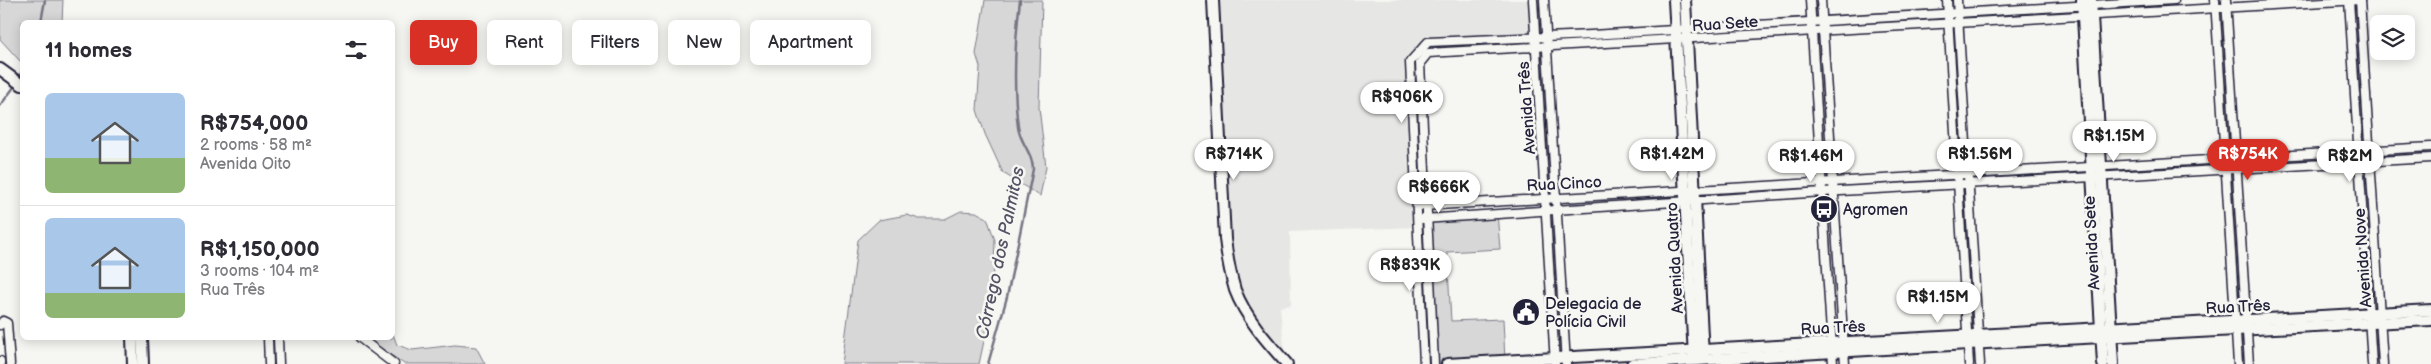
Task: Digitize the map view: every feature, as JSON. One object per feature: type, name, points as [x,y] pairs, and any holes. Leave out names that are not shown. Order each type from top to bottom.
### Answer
[{"type":"main road","points":[[1213,0],[1224,230],[1228,262],[1236,292],[1243,306],[1280,359],[1287,364]]},
{"type":"main road","name":"Avenida Quatro","points":[[1674,0],[1676,40],[1685,102]]},
{"type":"main road","name":"Avenida Quatro","points":[[1685,0],[1685,102],[1699,358]]},
{"type":"main road","name":"Avenida Sete","points":[[2087,7],[2106,333],[2103,364]]},
{"type":"main road","points":[[0,69],[20,84]]},
{"type":"main road","name":"Rua Três","points":[[2375,319],[2431,310]]},
{"type":"main road","name":"Rua Três","points":[[1632,364],[1844,346],[2375,319],[2431,320]]},
{"type":"main road","name":"Avenida Sete","points":[[2106,333],[2113,364]]},
{"type":"main road","points":[[132,340],[133,364]]},
{"type":"main road","points":[[142,340],[143,364]]},
{"type":"main road","name":"Rua Três","points":[[1447,364],[1699,358]]},
{"type":"street","name":"Avenida Três","points":[[1533,0],[1555,361]]},
{"type":"street","name":"Avenida Três","points":[[1544,0],[1566,360]]},
{"type":"street","points":[[1810,0],[1834,364]]},
{"type":"street","points":[[1821,0],[1845,364]]},
{"type":"street","points":[[1947,0],[1958,174],[1973,340],[1980,364]]},
{"type":"street","points":[[1957,0],[1969,185],[1973,340],[1970,364]]},
{"type":"street","name":"Rua Sete","points":[[1421,56],[1428,53],[1676,40],[1686,34],[1728,26],[2087,7],[2174,0]]},
{"type":"street","points":[[2215,0],[2224,159],[2241,326],[2249,364]]},
{"type":"street","name":"Avenida Nove","points":[[2350,0],[2359,152],[2375,319],[2383,364]]},
{"type":"street","name":"Rua Sete","points":[[1421,56],[1428,42],[1535,38],[1676,29],[1686,34],[1730,37],[2014,20],[2087,7],[2216,9],[2226,4],[2360,0]]},
{"type":"street","name":"Avenida Nove","points":[[2360,0],[2370,162],[2375,319],[2372,364]]},
{"type":"street","points":[[2226,4],[2236,170],[2241,326],[2238,364]]},
{"type":"street","points":[[2014,10],[2014,20]]},
{"type":"street","points":[[1892,17],[1892,27]]},
{"type":"street","points":[[1767,24],[1768,34]]},
{"type":"street","points":[[1728,26],[1730,37]]},
{"type":"street","points":[[1591,35],[1592,45]]},
{"type":"street","points":[[1490,40],[1491,50]]},
{"type":"street","points":[[1456,41],[1457,52]]},
{"type":"street","points":[[1421,56],[1434,364]]},
{"type":"street","points":[[1421,56],[1410,62],[1419,219],[1424,364]]},
{"type":"street","points":[[1954,103],[1964,103]]},
{"type":"street","name":"Rua Cinco","points":[[1419,219],[1557,209],[1690,195],[1742,187],[2431,147]]},
{"type":"street","points":[[2288,156],[2289,167]]},
{"type":"street","name":"Rua Cinco","points":[[1418,206],[1545,198],[1690,195],[1743,197],[2431,158]]},
{"type":"street","points":[[2144,164],[2145,175]]},
{"type":"street","points":[[1886,178],[1887,189]]},
{"type":"street","points":[[1778,185],[1778,195]]},
{"type":"street","points":[[1742,187],[1743,197]]},
{"type":"street","points":[[0,325],[3,321],[7,323],[10,364]]},
{"type":"street","points":[[268,340],[269,364]]},
{"type":"street","points":[[278,340],[279,364]]},
{"type":"street","points":[[363,340],[394,364]]},
{"type":"shaded area","points":[[0,0],[63,0],[62,20],[20,20],[20,61],[0,39]]},
{"type":"shaded area","points":[[985,0],[1042,0],[1039,107],[1046,167],[1040,196],[1003,173],[985,134],[977,110],[980,67],[976,54]]},
{"type":"shaded area","points":[[1218,0],[1532,0],[1534,37],[1428,41],[1409,62],[1418,227],[1290,232],[1291,305],[1280,307],[1285,355],[1252,316],[1235,271],[1230,238]]},
{"type":"shaded area","points":[[961,211],[976,212],[987,218],[995,240],[989,318],[979,364],[842,364],[858,240],[879,220],[907,215],[919,219],[945,219]]},
{"type":"shaded area","points":[[1497,213],[1500,249],[1447,252],[1451,321],[1503,319],[1505,360],[1434,364],[1428,218]]},
{"type":"shaded area","points":[[370,340],[395,340],[397,345],[412,350],[455,345],[476,347],[485,364],[404,364]]},
{"type":"waterway","points":[[41,20],[45,0]]},
{"type":"waterway","name":"Córrego dos Palmitos","points":[[988,364],[1007,297],[1033,169],[1031,158],[1019,133],[1016,111],[1015,63],[1020,0]]},
{"type":"waterway","points":[[0,106],[17,83]]},
{"type":"place","name":"Agromen","points":[[1824,209]]},
{"type":"place","name":"Delegacia de Polícia Civil","points":[[1526,312]]}]
